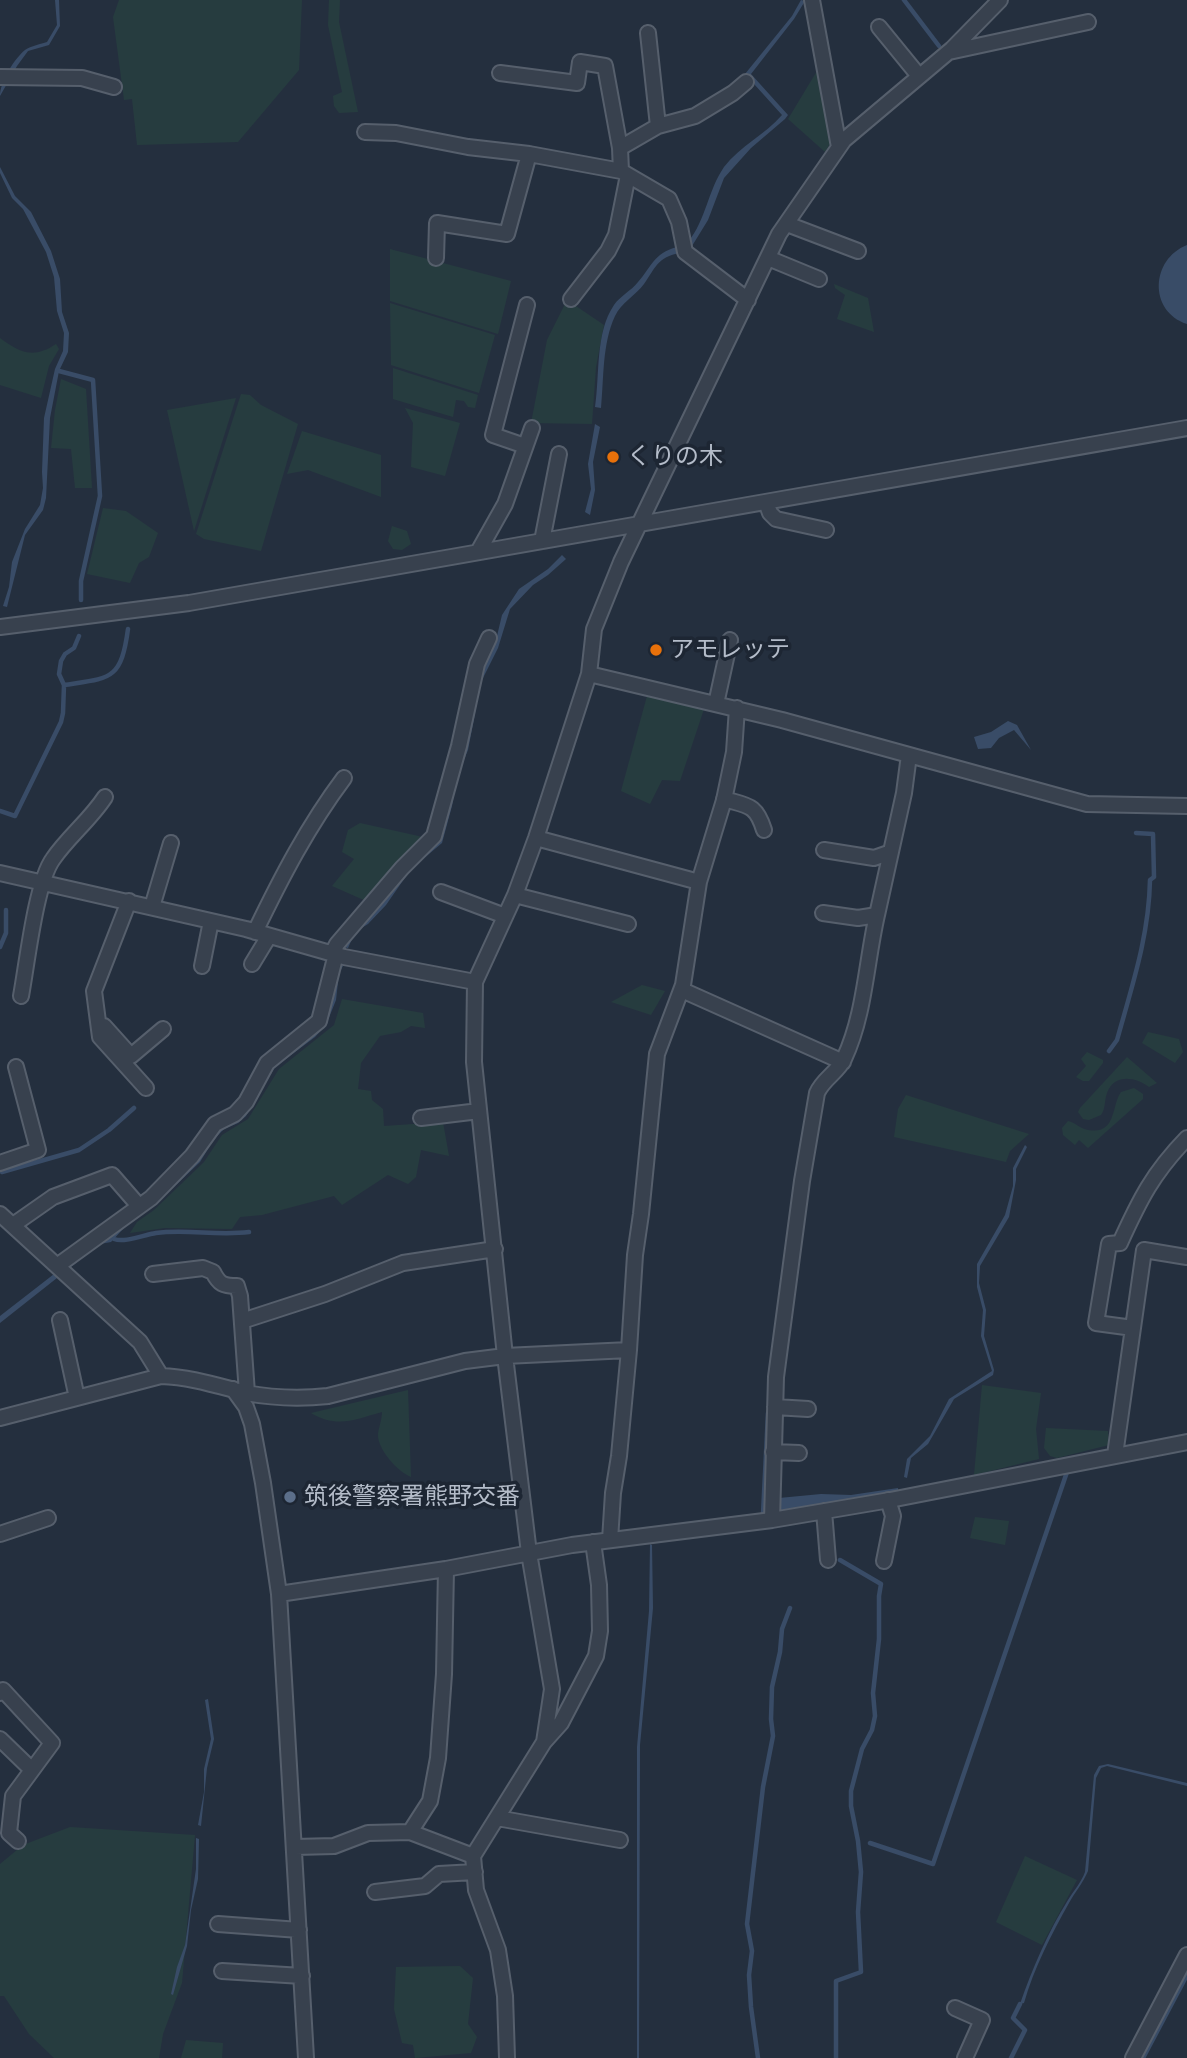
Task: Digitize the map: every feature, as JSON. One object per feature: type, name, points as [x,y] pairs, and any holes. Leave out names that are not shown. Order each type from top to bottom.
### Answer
[{"type":"street","points":[[811,0],[839,147]]},
{"type":"street","points":[[544,1742],[552,1689],[529,1553],[505,1356],[474,1062],[475,982],[515,895],[536,838],[589,674],[594,629],[621,562],[768,258],[787,224],[844,140],[947,53],[1000,0]]},
{"type":"street","points":[[947,53],[1088,22]]},
{"type":"street","points":[[879,27],[919,76]]},
{"type":"street","points":[[648,33],[658,126]]},
{"type":"street","points":[[500,72],[577,83],[580,62],[605,66],[624,173],[616,235],[608,251],[571,299]]},
{"type":"street","points":[[0,77],[82,78],[114,87]]},
{"type":"street","points":[[620,148],[658,126],[695,116],[746,82]]},
{"type":"street","points":[[365,132],[396,132],[624,173],[669,199],[679,222],[685,252],[748,300]]},
{"type":"street","points":[[436,258],[438,223],[507,234],[530,154]]},
{"type":"street","points":[[787,224],[858,251]]},
{"type":"street","points":[[768,258],[820,279]]},
{"type":"street","points":[[525,446],[493,435],[527,305]]},
{"type":"street","points":[[478,552],[505,504],[532,428]]},
{"type":"street","points":[[0,627],[190,603],[1187,428]]},
{"type":"street","points":[[542,541],[559,454]]},
{"type":"street","points":[[766,502],[770,513],[776,519],[825,530]]},
{"type":"street","points":[[57,1266],[151,1198],[192,1156],[215,1124],[234,1114],[246,1102],[267,1063],[319,1021],[337,944],[402,868],[434,836],[459,746],[477,664],[489,638]]},
{"type":"street","points":[[716,704],[730,640]]},
{"type":"street","points":[[589,674],[737,708],[1087,804],[1187,806]]},
{"type":"street","points":[[610,1540],[629,1350],[635,1255],[657,1054],[682,990],[699,882],[724,799],[734,752],[737,708]]},
{"type":"street","points":[[772,1520],[776,1377],[802,1181],[817,1093],[857,1022],[869,949],[904,793],[909,755]]},
{"type":"street","points":[[252,964],[289,863],[344,778]]},
{"type":"street","points":[[21,996],[42,883],[51,860],[95,812],[105,797]]},
{"type":"street","points":[[724,799],[752,807],[759,814],[764,830]]},
{"type":"street","points":[[536,838],[699,882]]},
{"type":"street","points":[[152,907],[171,843]]},
{"type":"street","points":[[824,850],[874,858],[891,852]]},
{"type":"street","points":[[0,873],[129,901],[334,954],[475,982]]},
{"type":"street","points":[[441,892],[505,916]]},
{"type":"street","points":[[515,895],[628,924]]},
{"type":"street","points":[[129,901],[94,991],[100,1037],[146,1088]]},
{"type":"street","points":[[823,913],[858,918],[877,915]]},
{"type":"street","points":[[202,966],[211,921]]},
{"type":"street","points":[[682,990],[838,1060]]},
{"type":"street","points":[[98,1020],[131,1056],[163,1028]]},
{"type":"street","points":[[0,1163],[38,1150],[16,1067]]},
{"type":"street","points":[[421,1118],[479,1111]]},
{"type":"street","points":[[1121,1243],[1141,1196],[1167,1158],[1187,1138]]},
{"type":"street","points":[[13,1225],[52,1197],[112,1175],[139,1206]]},
{"type":"street","points":[[0,1214],[140,1342],[161,1376]]},
{"type":"street","points":[[1133,1328],[1096,1323],[1109,1244],[1121,1243],[1144,1250],[1187,1256]]},
{"type":"street","points":[[242,1321],[325,1294],[403,1263],[495,1249]]},
{"type":"street","points":[[1115,1455],[1144,1250]]},
{"type":"street","points":[[153,1274],[203,1268],[213,1272],[219,1283],[237,1286],[242,1321],[240,1391],[252,1424],[279,1594],[306,2058]]},
{"type":"street","points":[[60,1320],[77,1398]]},
{"type":"street","points":[[0,1418],[161,1376],[181,1377],[240,1391],[292,1399],[328,1396],[466,1361],[505,1356],[629,1350]]},
{"type":"street","points":[[775,1407],[808,1409]]},
{"type":"street","points":[[279,1594],[446,1569],[593,1542],[772,1520],[1187,1442]]},
{"type":"street","points":[[773,1452],[799,1453]]},
{"type":"street","points":[[884,1561],[892,1516],[888,1500]]},
{"type":"street","points":[[824,1511],[828,1560]]},
{"type":"street","points":[[0,1534],[48,1518]]},
{"type":"street","points":[[507,2058],[505,1996],[498,1950],[476,1891],[473,1856],[544,1742],[561,1723],[596,1656],[600,1631],[599,1585],[593,1542]]},
{"type":"street","points":[[410,1832],[430,1801],[438,1758],[444,1674],[446,1569]]},
{"type":"street","points":[[0,1693],[3,1690],[51,1743],[13,1796],[9,1833],[18,1841]]},
{"type":"street","points":[[0,1739],[32,1770]]},
{"type":"street","points":[[497,1818],[620,1840]]},
{"type":"street","points":[[295,1847],[334,1846],[368,1833],[410,1832],[473,1856]]},
{"type":"street","points":[[375,1892],[425,1886],[439,1874],[475,1872]]},
{"type":"street","points":[[218,1924],[299,1930]]},
{"type":"street","points":[[1133,2058],[1187,1955]]},
{"type":"street","points":[[222,1971],[302,1976]]},
{"type":"street","points":[[955,2008],[982,2020],[965,2058]]},
{"type":"green space","points":[[119,0],[302,0],[299,70],[238,142],[137,145],[132,99],[124,100],[113,17]]},
{"type":"green space","points":[[329,0],[340,0],[339,22],[358,112],[339,113],[334,106],[333,96],[342,92],[328,25]]},
{"type":"green space","points":[[817,71],[833,139],[825,152],[788,119]]},
{"type":"green space","points":[[390,249],[511,281],[498,334],[390,301]]},
{"type":"green space","points":[[834,284],[868,298],[874,332],[837,319],[845,295],[835,288]]},
{"type":"green space","points":[[567,300],[604,325],[596,367],[592,424],[531,423],[547,340]]},
{"type":"green space","points":[[390,303],[495,335],[479,393],[391,365]]},
{"type":"green space","points":[[0,338],[14,347],[34,353],[56,344],[59,349],[49,366],[41,398],[0,385]]},
{"type":"green space","points":[[393,368],[478,395],[475,408],[468,407],[464,401],[456,400],[453,417],[393,399]]},
{"type":"green space","points":[[61,379],[86,389],[92,488],[75,488],[71,449],[51,448]]},
{"type":"green space","points":[[241,394],[250,395],[261,405],[298,424],[261,551],[204,539],[196,534]]},
{"type":"green space","points":[[236,398],[194,531],[167,410]]},
{"type":"green space","points":[[405,408],[460,423],[445,476],[411,467],[413,423]]},
{"type":"green space","points":[[302,431],[381,455],[381,497],[308,470],[287,474]]},
{"type":"green space","points":[[103,508],[126,511],[158,533],[149,557],[139,563],[130,583],[87,574]]},
{"type":"green space","points":[[392,526],[407,531],[411,544],[402,550],[393,549],[388,541]]},
{"type":"green space","points":[[647,696],[704,709],[680,781],[662,780],[650,804],[621,791]]},
{"type":"green space","points":[[360,823],[423,837],[366,901],[332,886],[354,859],[342,852],[348,830]]},
{"type":"green space","points":[[642,985],[665,991],[651,1015],[611,1002]]},
{"type":"green space","points":[[342,999],[423,1013],[425,1028],[411,1026],[401,1032],[380,1036],[361,1063],[358,1089],[371,1091],[372,1100],[383,1109],[384,1126],[443,1122],[449,1156],[421,1150],[416,1177],[408,1184],[388,1175],[342,1205],[334,1196],[262,1215],[240,1217],[232,1229],[165,1228],[130,1233],[137,1222],[154,1210],[204,1162],[222,1135],[248,1119],[279,1069],[334,1025]]},
{"type":"green space","points":[[1148,1032],[1179,1039],[1183,1052],[1175,1063],[1142,1043]]},
{"type":"green space","points":[[1087,1052],[1103,1060],[1103,1063],[1089,1081],[1083,1081],[1076,1077],[1086,1066],[1081,1059]]},
{"type":"green space","points":[[1127,1057],[1157,1083],[1149,1087],[1132,1079],[1115,1082],[1107,1093],[1101,1115],[1089,1120],[1083,1119],[1078,1112],[1080,1108]]},
{"type":"green space","points":[[1134,1088],[1143,1094],[1143,1099],[1088,1148],[1079,1140],[1075,1145],[1063,1135],[1062,1128],[1068,1121],[1088,1130],[1104,1128],[1112,1118],[1121,1092]]},
{"type":"green space","points":[[906,1095],[1029,1134],[1010,1151],[1006,1162],[894,1137],[898,1109]]},
{"type":"green space","points":[[982,1385],[1041,1393],[1036,1429],[1039,1459],[974,1475]]},
{"type":"green space","points":[[408,1390],[411,1477],[395,1465],[381,1446],[378,1434],[382,1412],[338,1422],[311,1413]]},
{"type":"green space","points":[[1046,1428],[1108,1431],[1109,1445],[1057,1458],[1050,1456],[1044,1448]]},
{"type":"green space","points":[[975,1517],[1009,1521],[1005,1545],[970,1538]]},
{"type":"green space","points":[[70,1827],[195,1835],[182,1983],[163,2034],[159,2058],[54,2058],[29,2034],[4,1996],[0,1996],[0,1864],[23,1845]]},
{"type":"green space","points":[[1025,1856],[1077,1880],[1042,1945],[996,1922]]},
{"type":"green space","points":[[460,1966],[473,1978],[468,2024],[477,2037],[471,2053],[415,2058],[413,2045],[402,2043],[394,2009],[396,1967]]},
{"type":"green space","points":[[186,2040],[223,2043],[222,2058],[181,2058]]},
{"type":"water","points":[[55,0],[59,0],[60,26],[49,45],[28,51],[0,96],[8,71],[16,59],[27,49],[47,42],[57,25]]},
{"type":"water","points":[[801,0],[805,1],[794,19],[751,74],[788,115],[751,148],[724,178],[708,220],[692,246],[688,242],[699,224],[724,167],[782,115],[745,74],[792,16]]},
{"type":"water","points":[[0,167],[15,196],[31,212],[51,251],[60,279],[62,312],[69,333],[68,352],[59,371],[50,418],[46,498],[43,510],[25,535],[7,607],[3,606],[12,562],[25,529],[40,505],[43,488],[44,418],[55,369],[63,351],[64,333],[57,311],[54,277],[46,252],[23,209],[12,198],[0,173]]},
{"type":"water","points":[[1187,245],[1187,324],[1165,308],[1159,285],[1166,261]]},
{"type":"water","points":[[677,247],[679,253],[658,264],[615,316],[606,350],[601,408],[595,407],[601,341],[608,316],[616,302],[635,285],[658,257]]},
{"type":"water","points":[[595,424],[600,427],[593,462],[595,490],[590,515],[585,512],[591,489],[588,464]]},
{"type":"water","points":[[562,555],[566,559],[533,585],[510,609],[498,648],[481,682],[468,750],[457,777],[442,843],[411,869],[386,905],[368,924],[355,932],[438,838],[476,679],[497,636],[502,615],[519,589],[548,569]]},
{"type":"water","points":[[1008,721],[1017,725],[1031,750],[1014,730],[999,738],[991,748],[978,749],[974,737],[991,732]]},
{"type":"water","points":[[355,932],[348,948],[342,947]]},
{"type":"water","points":[[338,963],[343,966],[339,973],[336,1000],[326,1025],[315,1037],[275,1067],[246,1116],[224,1129],[214,1139],[200,1162],[156,1204],[133,1218],[111,1242],[100,1244],[0,1323],[0,1316],[144,1207],[271,1064],[318,1027]]},
{"type":"water","points":[[1025,1145],[1027,1147],[1016,1169],[1009,1217],[980,1266],[979,1283],[986,1310],[984,1336],[993,1375],[954,1399],[928,1444],[911,1458],[907,1478],[904,1477],[907,1459],[930,1436],[949,1399],[992,1371],[981,1336],[983,1310],[977,1287],[977,1264],[1005,1215],[1013,1186],[1013,1168]]},
{"type":"water","points":[[898,1488],[898,1493],[836,1502],[827,1507],[780,1511],[779,1498],[821,1494],[851,1495]]},
{"type":"water","points":[[650,1544],[653,1608],[640,1745],[637,2058],[637,1747],[649,1611]]},
{"type":"water","points":[[208,1699],[214,1739],[207,1768],[201,1826],[198,1825],[204,1792],[204,1769],[211,1739],[205,1700]]},
{"type":"water","points":[[1108,1764],[1187,1783],[1187,1786],[1107,1766],[1101,1768],[1096,1778],[1088,1871],[1049,1939],[1024,2003],[1020,2004],[1047,1938],[1085,1872],[1094,1775],[1099,1766]]},
{"type":"water","points":[[196,1838],[199,1839],[198,1879],[187,1946],[173,1995],[171,1994],[177,1967],[185,1945],[196,1869]]},
{"type":"waterway","points":[[904,0],[939,46]]},
{"type":"waterway","points":[[59,371],[93,380],[100,496],[81,581],[81,600]]},
{"type":"waterway","points":[[64,685],[92,681],[111,674],[122,659],[128,629]]},
{"type":"waterway","points":[[0,811],[15,816],[61,722],[64,685],[59,674],[61,661],[65,654],[74,648],[79,636]]},
{"type":"waterway","points":[[1109,1051],[1117,1040],[1134,980],[1147,921],[1150,880],[1154,877],[1153,834],[1136,833]]},
{"type":"waterway","points":[[0,947],[6,933],[6,910]]},
{"type":"waterway","points":[[2,1172],[79,1150],[109,1130],[134,1108]]},
{"type":"waterway","points":[[114,1239],[168,1232],[249,1232]]},
{"type":"waterway","points":[[763,1514],[768,1413]]},
{"type":"waterway","points":[[870,1843],[933,1864],[1067,1472]]},
{"type":"waterway","points":[[836,2058],[836,1981],[861,1972],[858,1912],[861,1872],[851,1791],[862,1749],[872,1730],[875,1716],[873,1693],[881,1584],[840,1560]]},
{"type":"waterway","points":[[758,2058],[751,2007],[749,1975],[752,1951],[747,1924],[763,1787],[773,1736],[772,1687],[782,1629],[790,1608]]},
{"type":"waterway","points":[[1143,2058],[1187,1975]]},
{"type":"waterway","points":[[1011,2058],[1025,2030],[1013,2018],[1020,2004]]},
{"type":"place","name":"くりの木","points":[[613,457]]},
{"type":"place","name":"アモレッテ","points":[[656,650]]},
{"type":"place","name":"筑後警察署熊野交番","points":[[290,1497]]}]
